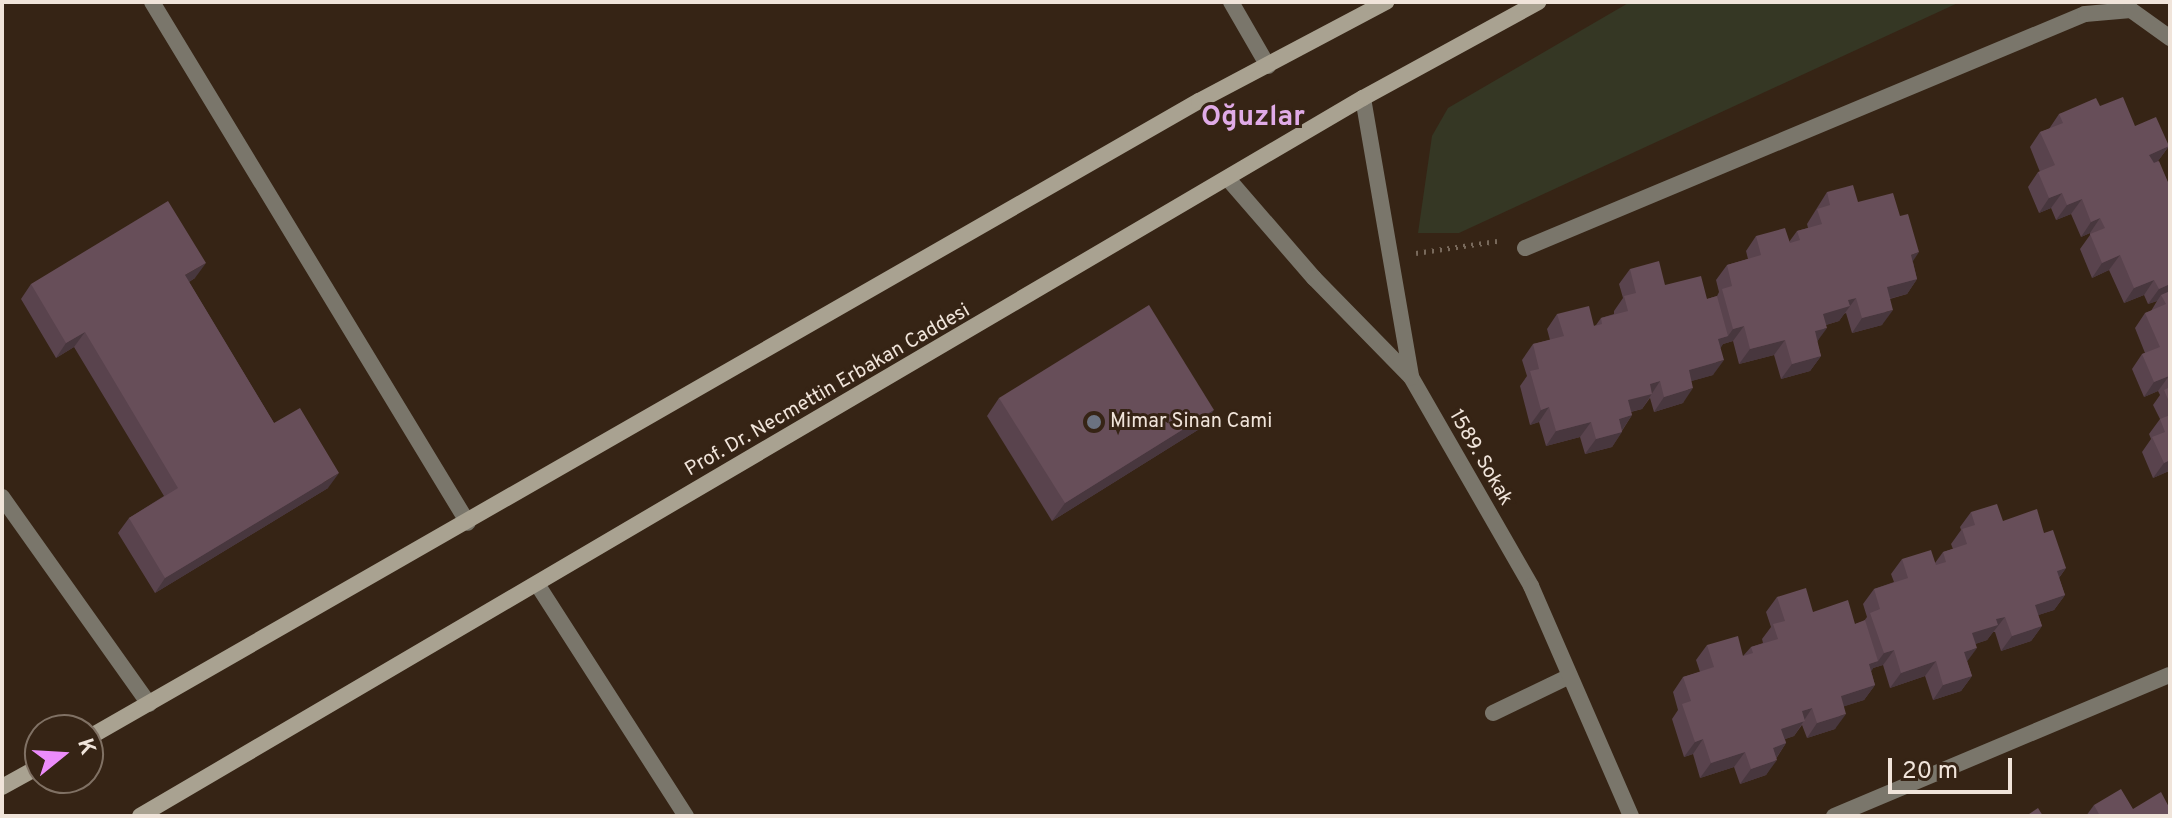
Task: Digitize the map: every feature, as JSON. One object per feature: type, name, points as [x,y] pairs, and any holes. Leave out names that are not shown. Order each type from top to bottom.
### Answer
[{"type":"main road","points":[[104,729],[1268,66],[1386,2]]},
{"type":"main road","name":"Prof. Dr. Necmettin Erbakan Caddesi","points":[[140,816],[1229,180],[1363,98],[1538,2]]},
{"type":"main road","points":[[2,787],[24,775]]},
{"type":"street","points":[[152,2],[468,523]]},
{"type":"street","points":[[1231,2],[1268,66]]},
{"type":"street","points":[[1525,248],[2085,14],[2131,10],[2170,38]]},
{"type":"street","name":"1589. Sokak","points":[[1363,98],[1411,377],[1531,586],[1631,816]]},
{"type":"street","points":[[1229,180],[1314,278],[1411,377]]},
{"type":"street","points":[[2,497],[149,704]]},
{"type":"street","points":[[537,584],[686,816]]},
{"type":"street","points":[[1834,816],[2170,675]]},
{"type":"street","points":[[1493,713],[1570,676]]},
{"type":"path","points":[[1389,257],[1502,241],[1525,248]]},
{"type":"green space","points":[[1630,2],[1960,2],[1459,233],[1418,233],[1432,136],[1448,108]]},
{"type":"building","points":[[2123,97],[2135,126],[2156,117],[2169,146],[2149,155],[2154,163],[2159,161],[2170,187],[2170,284],[2159,289],[2154,280],[2134,288],[2120,255],[2102,263],[2090,234],[2105,228],[2100,218],[2091,222],[2082,199],[2067,205],[2062,193],[2049,198],[2038,172],[2055,165],[2040,132],[2063,123],[2059,114],[2096,98],[2100,106]]},
{"type":"building","points":[[1853,185],[1858,202],[1893,193],[1900,216],[1908,214],[1919,252],[1911,255],[1917,279],[1887,287],[1893,310],[1862,318],[1856,298],[1848,300],[1850,306],[1823,314],[1827,328],[1815,331],[1821,356],[1792,364],[1785,340],[1750,349],[1744,326],[1733,329],[1722,289],[1732,286],[1727,265],[1761,255],[1756,236],[1785,228],[1790,243],[1800,240],[1797,231],[1822,224],[1817,209],[1830,205],[1827,192]]},
{"type":"building","points":[[168,201],[206,263],[185,275],[274,423],[300,408],[339,473],[165,578],[129,518],[178,488],[85,332],[66,343],[31,284]]},
{"type":"building","points":[[1659,261],[1665,285],[1701,276],[1707,299],[1717,296],[1728,336],[1718,339],[1724,360],[1689,370],[1693,388],[1664,397],[1660,381],[1650,384],[1652,394],[1628,400],[1632,415],[1619,419],[1622,432],[1596,439],[1591,422],[1556,431],[1549,407],[1541,410],[1530,371],[1539,369],[1533,344],[1564,336],[1557,314],[1589,306],[1594,326],[1602,324],[1601,318],[1628,311],[1624,296],[1636,293],[1630,269]]},
{"type":"building","points":[[2170,291],[2170,379],[2169,376],[2154,382],[2142,354],[2160,347],[2145,313],[2166,304],[2161,295]]},
{"type":"building","name":"Mimar Sinan Cami","points":[[1149,305],[1214,410],[1065,503],[999,398]]},
{"type":"building","points":[[2170,387],[2170,404],[2164,390]]},
{"type":"building","points":[[2170,415],[2170,460],[2164,463],[2152,437],[2165,432],[2160,419]]},
{"type":"building","points":[[1997,504],[2003,521],[2037,509],[2044,533],[2053,530],[2066,568],[2057,571],[2065,595],[2035,605],[2042,626],[2012,636],[2005,617],[1996,619],[1998,625],[1972,633],[1977,648],[1964,652],[1972,676],[1943,685],[1936,661],[1901,673],[1894,650],[1884,653],[1870,613],[1880,609],[1874,589],[1908,578],[1902,559],[1931,550],[1936,565],[1946,562],[1943,552],[1967,544],[1962,529],[1975,525],[1971,512]]},
{"type":"building","points":[[1806,588],[1813,612],[1848,600],[1855,624],[1865,620],[1878,661],[1869,664],[1875,685],[1841,696],[1846,714],[1817,723],[1812,708],[1802,711],[1805,721],[1781,729],[1786,743],[1773,748],[1777,760],[1751,769],[1745,752],[1711,763],[1703,739],[1695,742],[1682,704],[1691,701],[1683,677],[1714,667],[1707,645],[1738,636],[1743,656],[1753,653],[1751,647],[1778,639],[1773,624],[1785,621],[1777,597]]},
{"type":"building","points":[[2121,789],[2133,809],[2161,792],[2170,809],[2170,816],[2100,816],[2094,805]]},
{"type":"building","points":[[2038,808],[2043,816],[2026,816]]},
{"type":"place","name":"Mimar Sinan Cami","points":[[1094,422]]},
{"type":"district","name":"Oğuzlar","points":[[1253,118]]}]
